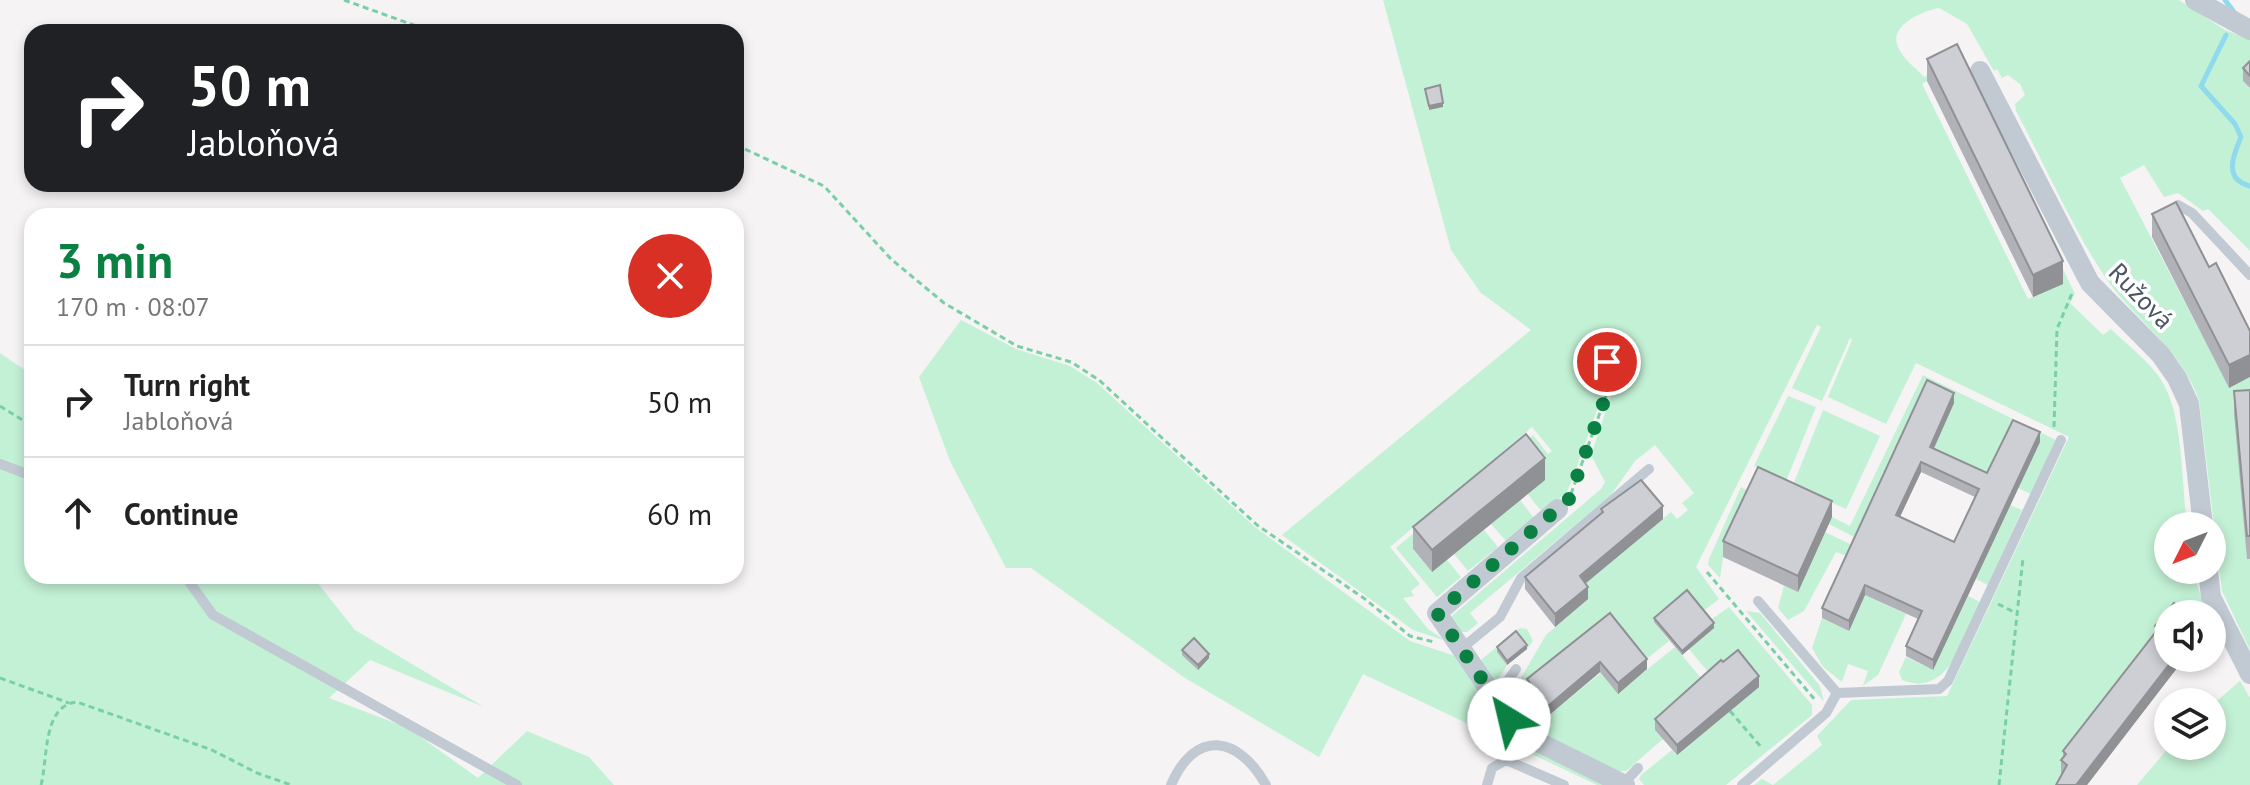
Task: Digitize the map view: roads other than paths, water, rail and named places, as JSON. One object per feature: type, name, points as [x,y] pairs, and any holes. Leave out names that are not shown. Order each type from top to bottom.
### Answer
[{"type":"street","points":[[2195,0],[2250,30]]},
{"type":"street","name":"Ružová","points":[[1980,71],[2090,283],[2161,355],[2177,378],[2189,404],[2201,512]]},
{"type":"street","points":[[1558,509],[1437,613],[1461,649],[1502,692],[1532,739],[1624,785]]},
{"type":"street","points":[[2210,584],[2211,597],[2249,670]]},
{"type":"lane","points":[[2178,205],[2192,213],[2250,275]]},
{"type":"lane","points":[[1837,693],[1929,691],[1948,681],[2061,440]]},
{"type":"lane","points":[[0,464],[24,473]]},
{"type":"lane","points":[[1461,649],[1500,617],[1521,578],[1649,469]]},
{"type":"lane","points":[[191,584],[213,615],[517,785]]},
{"type":"lane","points":[[1758,601],[1837,693]]},
{"type":"lane","points":[[1516,669],[1502,692],[1519,696]]},
{"type":"lane","points":[[1742,785],[1826,713],[1837,693]]},
{"type":"lane","points":[[1171,785],[1184,761],[1206,745],[1218,745],[1244,756],[1266,785]]},
{"type":"lane","points":[[1487,785],[1492,768],[1506,760],[1564,785]]},
{"type":"lane","points":[[1624,785],[1638,768]]},
{"type":"waterway","points":[[2225,0],[2234,12]]},
{"type":"waterway","points":[[2226,35],[2201,86],[2235,124],[2241,137],[2233,159],[2233,172],[2242,183],[2250,186]]}]
